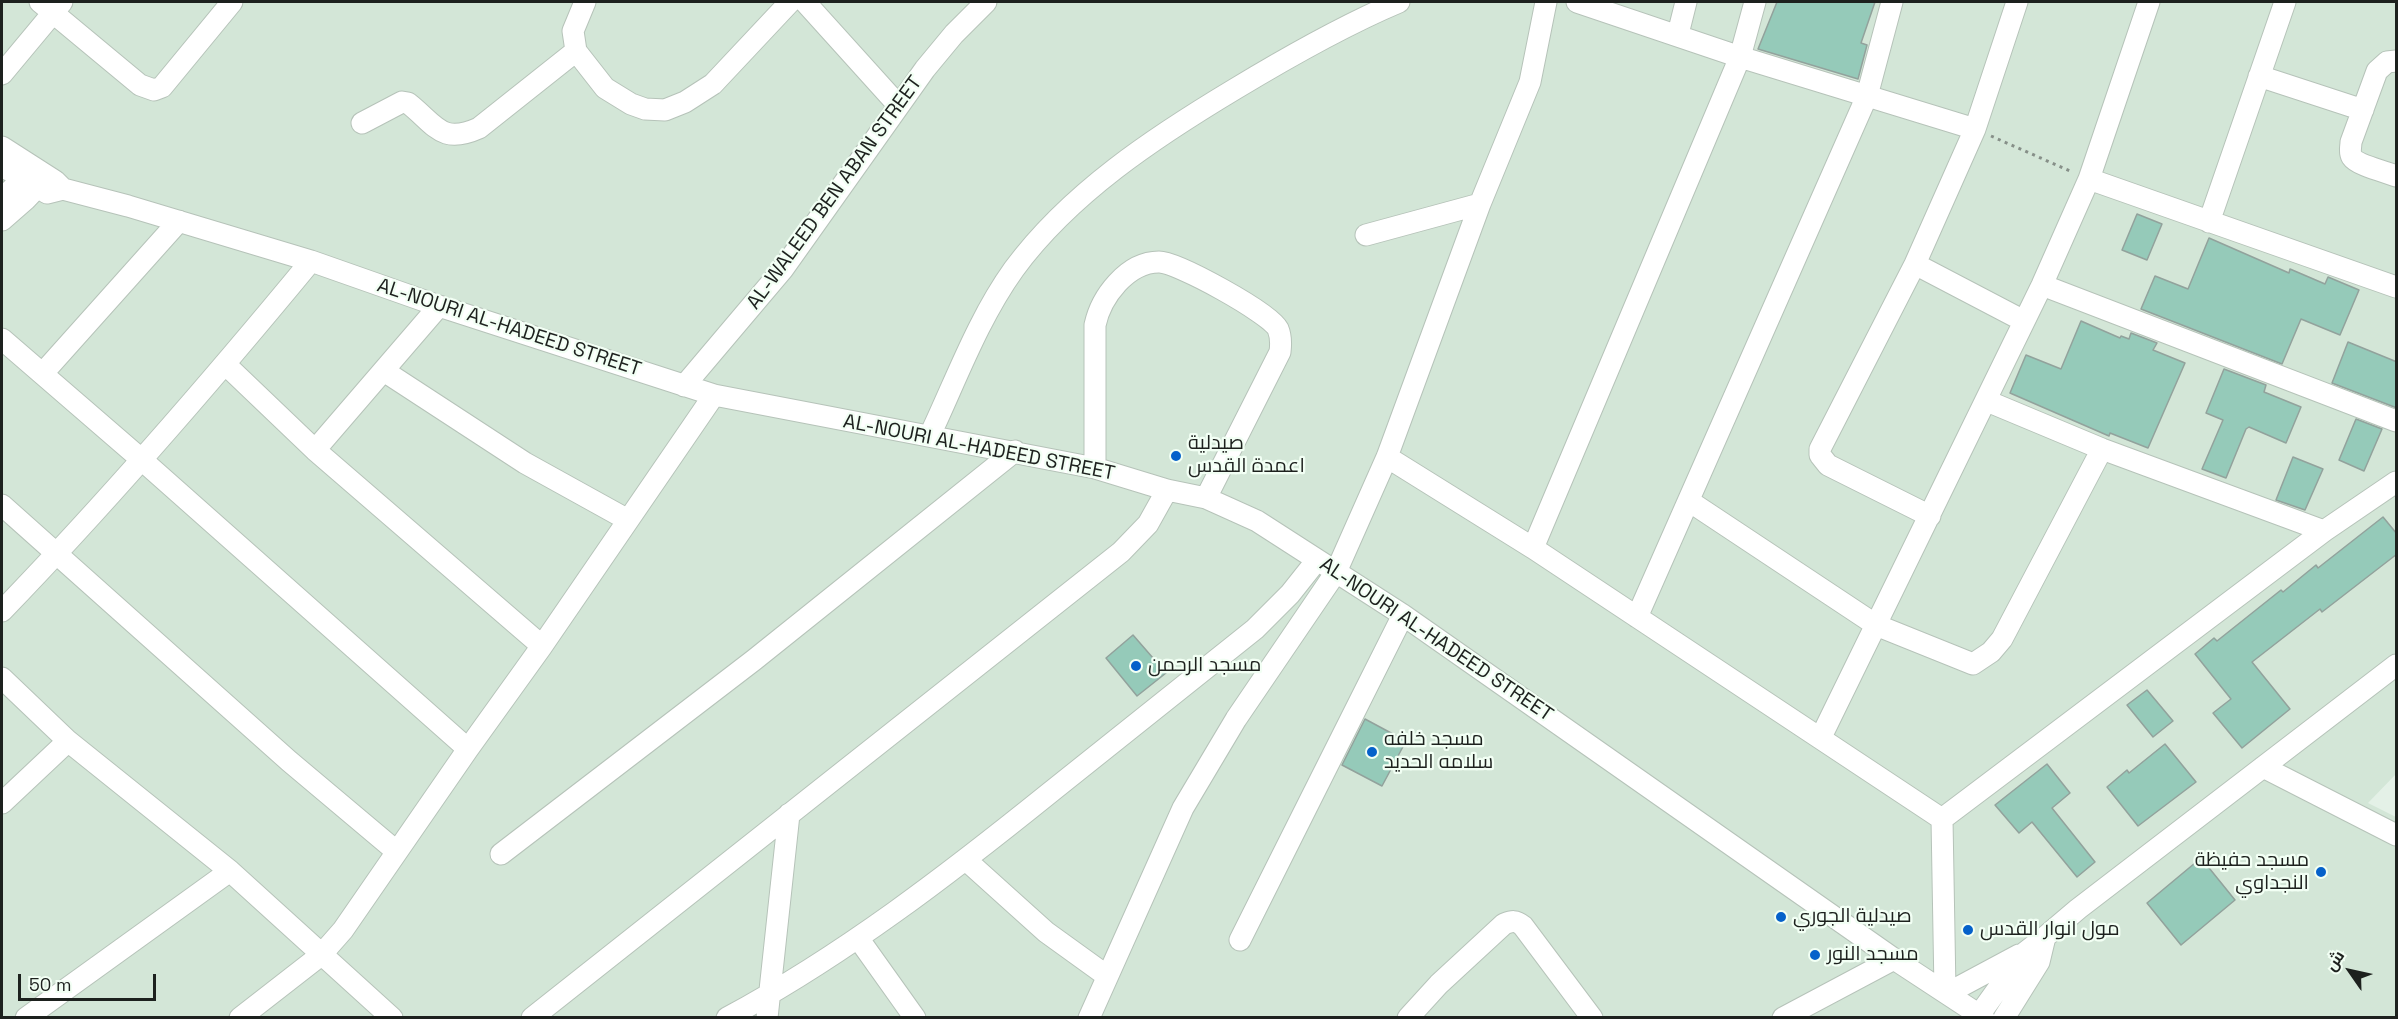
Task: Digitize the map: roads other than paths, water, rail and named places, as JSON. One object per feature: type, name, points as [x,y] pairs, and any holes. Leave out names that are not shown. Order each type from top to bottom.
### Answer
[{"type":"street","points":[[2,74],[52,5],[140,86],[154,90],[162,87],[232,2]]},
{"type":"street","points":[[585,2],[573,31],[576,51],[605,88],[631,104],[645,109],[665,110],[685,102],[713,84],[790,2]]},
{"type":"street","points":[[805,2],[898,105]]},
{"type":"street","name":"AL-WALEED BEN ABAN STREET","points":[[684,386],[783,269],[898,105],[954,34],[986,2]]},
{"type":"street","points":[[930,435],[990,308],[1014,269],[1044,234],[1084,195],[1186,119],[1299,51],[1399,2]]},
{"type":"street","points":[[1089,1017],[1183,808],[1236,719],[1336,572],[1387,457],[1480,204],[1530,81],[1546,2]]},
{"type":"street","points":[[1577,2],[1678,34],[1740,57],[1975,129]]},
{"type":"street","points":[[1678,34],[1686,2]]},
{"type":"street","points":[[1533,548],[1740,57],[1755,2]]},
{"type":"street","points":[[1636,617],[1868,96],[1892,2]]},
{"type":"street","points":[[1930,516],[1828,465],[1820,455],[1824,441],[1915,264],[1975,129],[2017,2]]},
{"type":"street","points":[[1821,737],[1987,401],[2022,320],[2042,285],[2089,179],[2149,2]]},
{"type":"street","points":[[2209,222],[2285,2]]},
{"type":"street","points":[[362,123],[402,102],[408,103],[451,136],[466,134],[479,128],[576,51]]},
{"type":"street","points":[[2397,61],[2387,62],[2377,71],[2350,153],[2353,159],[2397,176]]},
{"type":"street","points":[[2259,76],[2363,110]]},
{"type":"street","name":"AL-NOURI AL-HADEED STREET","points":[[2,147],[40,180]]},
{"type":"street","name":"AL-NOURI AL-HADEED STREET","points":[[2,166],[40,180],[311,261],[439,306],[714,395],[1095,468],[1167,490],[1206,498],[1257,521],[1403,615],[1980,1017]]},
{"type":"street","points":[[2089,179],[2397,287]]},
{"type":"street","points":[[2,198],[40,180]]},
{"type":"street","points":[[2,220],[40,180]]},
{"type":"street","points":[[1366,235],[1480,204]]},
{"type":"street","points":[[43,373],[179,221]]},
{"type":"street","points":[[2,611],[142,460],[311,261]]},
{"type":"street","points":[[1095,468],[1095,325],[1098,313],[1107,295],[1128,274],[1146,264],[1161,262],[1208,282],[1262,313],[1278,328],[1281,341],[1280,351],[1206,498]]},
{"type":"street","points":[[1915,264],[2022,320]]},
{"type":"street","points":[[2042,285],[2397,421]]},
{"type":"street","points":[[315,450],[439,306]]},
{"type":"street","points":[[2,339],[468,749]]},
{"type":"street","points":[[225,364],[315,450],[542,646]]},
{"type":"street","points":[[384,371],[525,463],[628,520]]},
{"type":"street","points":[[240,1017],[321,955],[360,906],[714,395]]},
{"type":"street","points":[[1987,401],[2102,449],[2324,531]]},
{"type":"street","points":[[1689,501],[1876,625],[1973,664],[1983,658],[2002,639],[2102,449]]},
{"type":"street","points":[[501,854],[754,660],[1015,452]]},
{"type":"street","points":[[1387,457],[1533,548],[1942,819]]},
{"type":"street","points":[[1942,819],[2324,531],[2397,482]]},
{"type":"street","points":[[532,1017],[1121,552],[1148,524],[1167,490]]},
{"type":"street","points":[[2,505],[289,761],[396,851]]},
{"type":"street","points":[[727,1017],[770,995],[858,938],[966,860],[1255,629],[1290,594],[1317,560]]},
{"type":"street","points":[[1240,940],[1403,615]]},
{"type":"street","points":[[1942,819],[1947,992],[2023,954],[2087,901],[2397,665]]},
{"type":"street","points":[[2,678],[68,741],[230,871],[392,1017]]},
{"type":"street","points":[[2,803],[68,741]]},
{"type":"street","points":[[2263,767],[2397,835]]},
{"type":"street","points":[[767,1017],[789,814]]},
{"type":"street","points":[[966,860],[1046,932],[1107,976]]},
{"type":"street","points":[[26,1017],[230,871]]},
{"type":"street","points":[[1408,1017],[1439,984],[1504,924],[1512,921],[1523,926],[1593,1017]]},
{"type":"street","points":[[858,938],[915,1017]]},
{"type":"street","points":[[2004,1017],[2039,962],[2045,938]]},
{"type":"street","points":[[1980,1017],[2023,954]]},
{"type":"street","points":[[1784,1017],[1894,959]]},
{"type":"place","name":"صيدلية اعمدة القدس","points":[[1176,456]]},
{"type":"place","name":"مسجد الرحمن","points":[[1136,666]]},
{"type":"place","name":"مسجد خلفه سلامه الحديد","points":[[1372,752]]},
{"type":"place","name":"مسجد حفيظة النجداوي","points":[[2321,872]]},
{"type":"place","name":"صيدلية الجوري","points":[[1781,917]]},
{"type":"place","name":"مول انوار القدس","points":[[1968,930]]},
{"type":"place","name":"مسجد النور","points":[[1815,955]]}]
